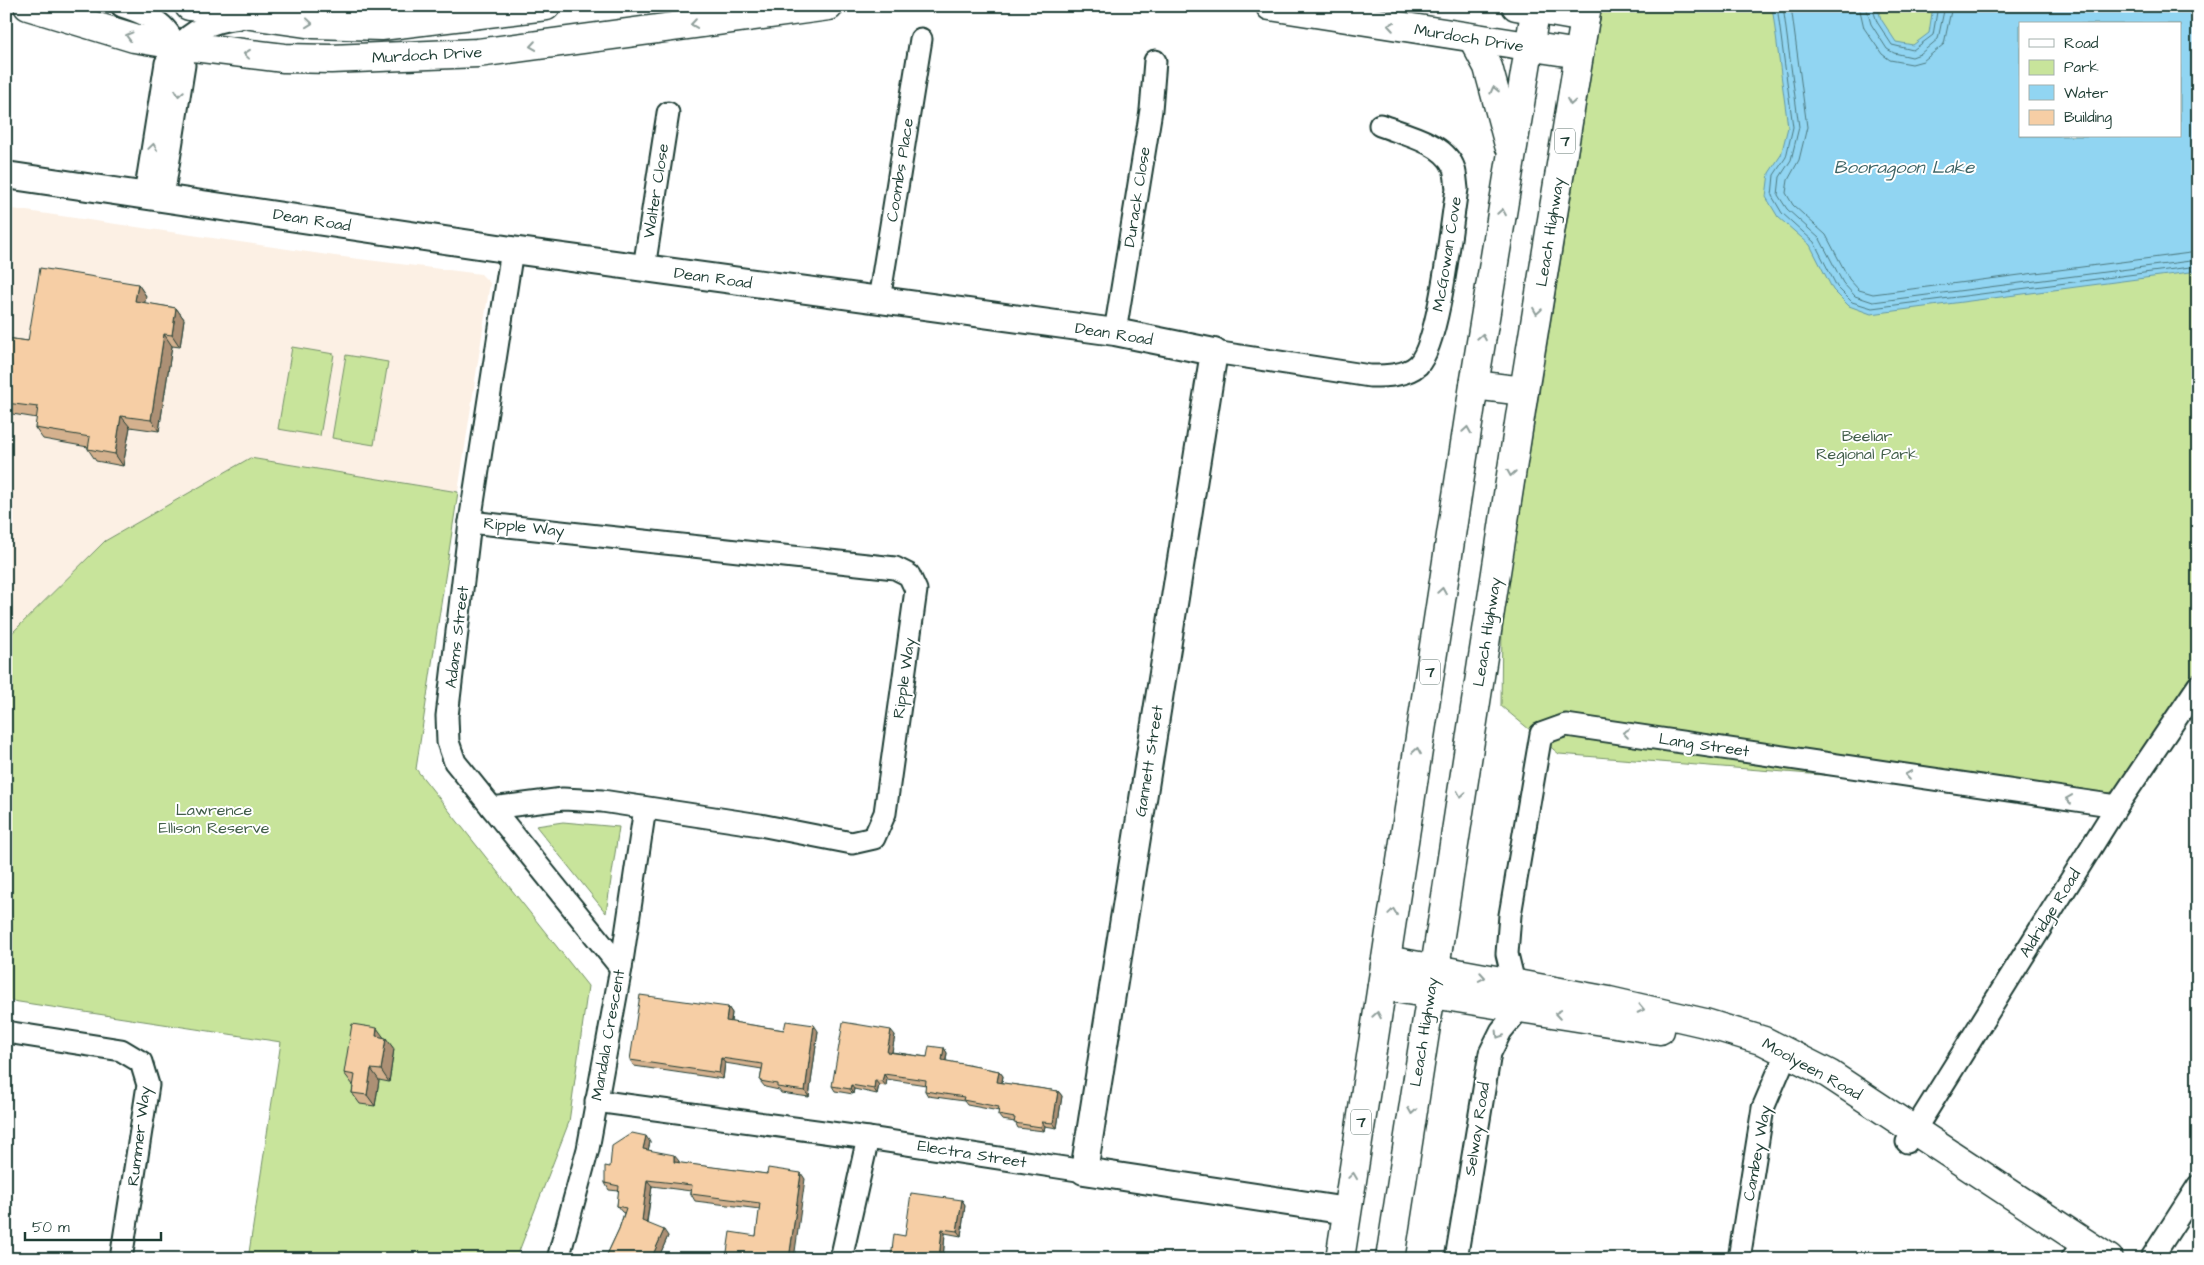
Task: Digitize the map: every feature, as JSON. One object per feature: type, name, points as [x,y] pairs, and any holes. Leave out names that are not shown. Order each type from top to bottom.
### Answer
[{"type":"main road","name":"Murdoch Drive","points":[[28,6],[134,38],[284,58],[331,59],[478,53],[829,6]]},
{"type":"main road","name":"Murdoch Drive","points":[[189,6],[313,24],[381,26],[546,6]]},
{"type":"main road","name":"Murdoch Drive","points":[[1270,6],[1579,54]]},
{"type":"main road","points":[[1529,7],[1586,12]]},
{"type":"main road","name":"7","points":[[1340,1259],[1474,385],[1529,47],[1529,7]]},
{"type":"main road","name":"Leach Highway","points":[[1390,1259],[1524,390],[1586,12]]},
{"type":"main road","points":[[1474,39],[1488,67],[1512,154]]},
{"type":"main road","points":[[1474,385],[1524,390]]},
{"type":"main road","name":"Moolyeen Road","points":[[1384,973],[1517,995],[1784,1058],[1814,1082],[1911,1136],[2078,1253],[2109,1259]]},
{"type":"street","points":[[122,6],[147,14],[167,28],[177,45],[184,64],[154,196]]},
{"type":"street","points":[[177,45],[194,32],[220,20],[261,17]]},
{"type":"street","name":"Coombs Place","points":[[879,300],[921,39]]},
{"type":"street","name":"Durack Close","points":[[1115,332],[1152,110],[1155,62]]},
{"type":"street","name":"Walter Close","points":[[644,268],[668,113]]},
{"type":"street","name":"McGowan Cove","points":[[1380,125],[1424,142],[1443,153],[1454,167],[1457,189],[1435,331],[1418,364]]},
{"type":"street","name":"Dean Road","points":[[6,175],[512,250],[1115,332],[1214,352],[1370,376],[1396,375],[1418,364]]},
{"type":"street","name":"Adams Street","points":[[512,250],[470,522],[447,716],[448,742],[455,762],[621,968]]},
{"type":"street","name":"Gannett Street","points":[[1084,1171],[1214,352]]},
{"type":"street","name":"Ripple Way","points":[[470,522],[863,563],[895,568],[909,575],[916,590],[885,813],[874,838],[852,843],[760,825],[602,801],[563,799],[492,808]]},
{"type":"street","name":"Aldridge Road","points":[[1911,1136],[2117,806],[2198,686]]},
{"type":"street","name":"Lang Street","points":[[1517,995],[1506,954],[1510,914],[1541,734],[1566,725],[2117,806]]},
{"type":"street","name":"Mandala Crescent","points":[[558,1259],[588,1149],[621,968],[646,808]]},
{"type":"street","name":"Selway Road","points":[[1456,1259],[1486,1067],[1492,1048],[1517,995]]},
{"type":"street","name":"Rummer Way","points":[[6,1032],[120,1050],[141,1062],[148,1085],[121,1259]]},
{"type":"street","name":"Cambey Way","points":[[1739,1259],[1763,1108],[1784,1058]]},
{"type":"street","name":"Electra Street","points":[[596,1101],[868,1138],[1347,1211]]},
{"type":"street","points":[[841,1259],[868,1138]]},
{"type":"street","points":[[2151,1259],[2198,1186]]},
{"type":"shaded area","points":[[6,208],[335,256],[481,274],[490,283],[458,492],[250,458],[105,541],[6,639]]},
{"type":"green space","name":"Beeliar Regional Park","points":[[1602,6],[2198,6],[2198,673],[2127,783],[2121,788],[2108,793],[2073,795],[1559,754],[1501,706],[1502,623]]},
{"type":"green space","points":[[292,347],[334,354],[320,436],[278,429]]},
{"type":"green space","points":[[346,355],[388,362],[374,445],[332,438]]},
{"type":"green space","name":"Lawrence Ellison Reserve","points":[[250,458],[458,492],[416,769],[588,986],[569,1122],[516,1259],[248,1259],[281,1042],[6,1000],[6,639],[105,541]]},
{"type":"green space","points":[[563,822],[619,827],[606,913],[536,826]]},
{"type":"water","name":"Booragoon Lake","points":[[1772,6],[1877,6],[1881,19],[1896,42],[1913,45],[1929,33],[1933,6],[2198,6],[2198,271],[1871,314],[1849,306],[1833,290],[1810,245],[1778,217],[1766,197],[1769,173],[1781,155],[1788,127]]},
{"type":"building","points":[[40,268],[138,284],[135,301],[176,308],[172,335],[164,334],[151,420],[121,416],[115,454],[88,449],[90,437],[35,428],[38,407],[6,403],[6,338],[28,341]]},
{"type":"building","points":[[640,995],[728,1007],[726,1021],[784,1030],[786,1021],[814,1025],[805,1091],[777,1087],[777,1084],[760,1081],[763,1064],[721,1058],[719,1073],[630,1060]]},
{"type":"building","points":[[843,1022],[891,1030],[887,1052],[927,1057],[929,1046],[944,1048],[942,1060],[999,1071],[997,1082],[1058,1091],[1053,1123],[1042,1122],[1041,1127],[1014,1123],[1015,1118],[998,1115],[999,1107],[963,1100],[964,1097],[925,1091],[926,1080],[884,1074],[882,1081],[875,1080],[874,1089],[851,1085],[850,1089],[832,1086]]},
{"type":"building","points":[[352,1024],[377,1028],[376,1036],[386,1038],[381,1070],[371,1069],[367,1095],[352,1093],[355,1075],[344,1073]]},
{"type":"building","points":[[632,1133],[646,1136],[643,1149],[674,1155],[674,1162],[767,1174],[768,1168],[801,1173],[789,1259],[726,1259],[730,1232],[756,1236],[760,1203],[691,1194],[692,1185],[647,1180],[642,1221],[664,1230],[651,1259],[605,1259],[619,1229],[626,1208],[617,1206],[619,1186],[605,1183],[605,1166],[610,1167],[612,1146]]},
{"type":"building","points":[[911,1193],[962,1200],[957,1231],[942,1229],[939,1259],[891,1259],[894,1234],[905,1236]]},
{"type":"building","points":[[592,1255],[601,1259],[591,1259]]}]
